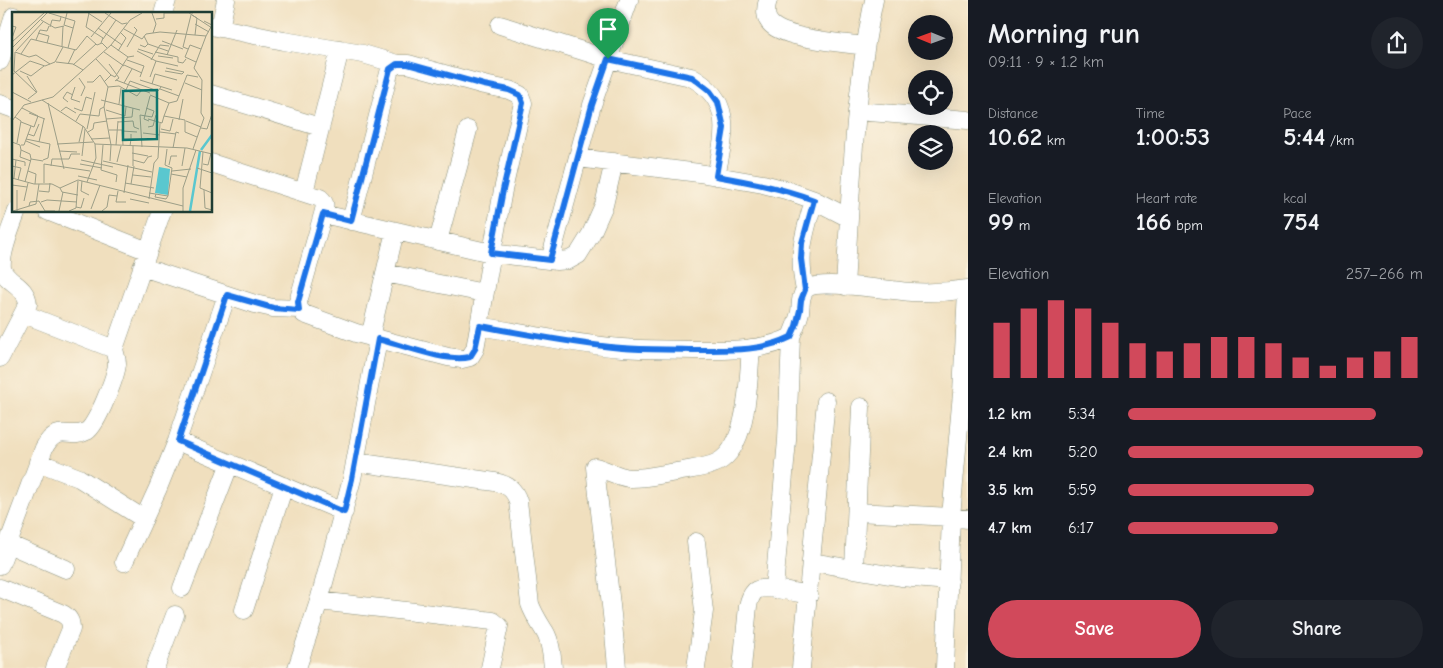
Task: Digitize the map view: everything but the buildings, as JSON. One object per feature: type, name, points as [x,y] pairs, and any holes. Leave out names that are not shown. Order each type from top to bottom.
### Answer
[{"type":"street","points":[[49,212],[145,259],[227,295],[273,308],[299,310],[310,317],[374,338],[448,358],[462,359],[470,357],[475,349],[480,326],[484,293],[503,190],[523,103],[520,95],[509,90],[484,85],[436,70],[408,64],[397,64],[363,54],[216,27],[226,0]]},
{"type":"street","points":[[550,260],[592,105],[629,0]]},
{"type":"street","points":[[768,0],[766,15],[771,25],[782,32],[865,46]]},
{"type":"street","points":[[845,286],[857,111],[865,46],[874,0]]},
{"type":"street","points":[[0,61],[12,22]]},
{"type":"street","points":[[500,25],[608,59],[692,77],[710,91],[718,102],[724,128],[716,176]]},
{"type":"street","points":[[304,192],[340,50]]},
{"type":"street","points":[[351,221],[387,78],[390,69],[397,64]]},
{"type":"street","points":[[212,94],[320,128]]},
{"type":"street","points":[[0,104],[12,108]]},
{"type":"street","points":[[857,111],[968,120]]},
{"type":"street","points":[[438,241],[468,130]]},
{"type":"street","points":[[578,158],[716,176],[770,186],[814,200],[849,218]]},
{"type":"street","points":[[323,214],[491,253],[550,260],[568,260],[578,255],[591,234],[604,205],[614,162]]},
{"type":"street","points":[[212,163],[304,192],[323,200],[325,205],[298,302],[299,310]]},
{"type":"street","points":[[774,589],[787,440],[791,337],[796,326],[805,290],[801,259],[802,243],[814,200]]},
{"type":"street","points":[[0,358],[28,304],[24,291],[7,277],[2,269],[3,250],[17,212]]},
{"type":"street","points":[[0,565],[48,439],[54,434],[88,431],[94,423],[115,376],[118,362],[114,349],[162,212]]},
{"type":"street","points":[[297,668],[319,601],[344,512],[355,462],[385,273],[395,231]]},
{"type":"street","points":[[385,273],[484,293]]},
{"type":"street","points":[[805,290],[812,286],[845,286],[948,293],[967,290],[962,393],[960,518],[949,580],[945,668]]},
{"type":"street","points":[[124,562],[178,441],[227,295]]},
{"type":"street","points":[[24,314],[114,349]]},
{"type":"street","points":[[480,326],[572,342],[621,348],[718,350],[751,348],[778,344],[791,337]]},
{"type":"street","points":[[617,668],[614,624],[595,467],[620,476],[638,477],[676,472],[719,462],[736,442],[742,426],[751,348]]},
{"type":"street","points":[[801,668],[826,401]]},
{"type":"street","points":[[854,569],[861,407]]},
{"type":"street","points":[[178,441],[344,512]]},
{"type":"street","points":[[38,462],[79,478],[144,519]]},
{"type":"street","points":[[355,462],[496,482],[505,484],[516,493],[530,604],[533,615],[546,633],[553,668]]},
{"type":"street","points":[[182,588],[230,463]]},
{"type":"street","points":[[244,610],[284,486]]},
{"type":"street","points":[[857,512],[960,518]]},
{"type":"street","points":[[696,542],[704,611],[696,668]]},
{"type":"street","points":[[8,544],[66,569]]},
{"type":"street","points":[[812,562],[901,578],[949,580]]},
{"type":"street","points":[[0,588],[63,614],[68,618],[71,623],[71,629],[55,668]]},
{"type":"street","points":[[742,668],[748,606],[750,598],[755,591],[761,588],[808,595]]},
{"type":"street","points":[[319,601],[493,621],[499,626],[490,668]]},
{"type":"street","points":[[155,668],[175,615]]},
{"type":"route","points":[[608,59],[692,77],[701,82],[710,91],[718,102],[724,128],[716,176],[762,184],[814,200],[802,243],[802,276],[805,290],[796,326],[791,337],[778,344],[757,348],[718,350],[641,349],[572,342],[480,326],[475,349],[470,357],[462,359],[448,358],[378,339],[344,512],[178,441],[227,295],[273,308],[299,310],[298,302],[323,214],[351,221],[390,69],[397,64],[408,64],[509,90],[520,95],[523,103],[491,253],[550,260],[592,105],[608,59]]}]
